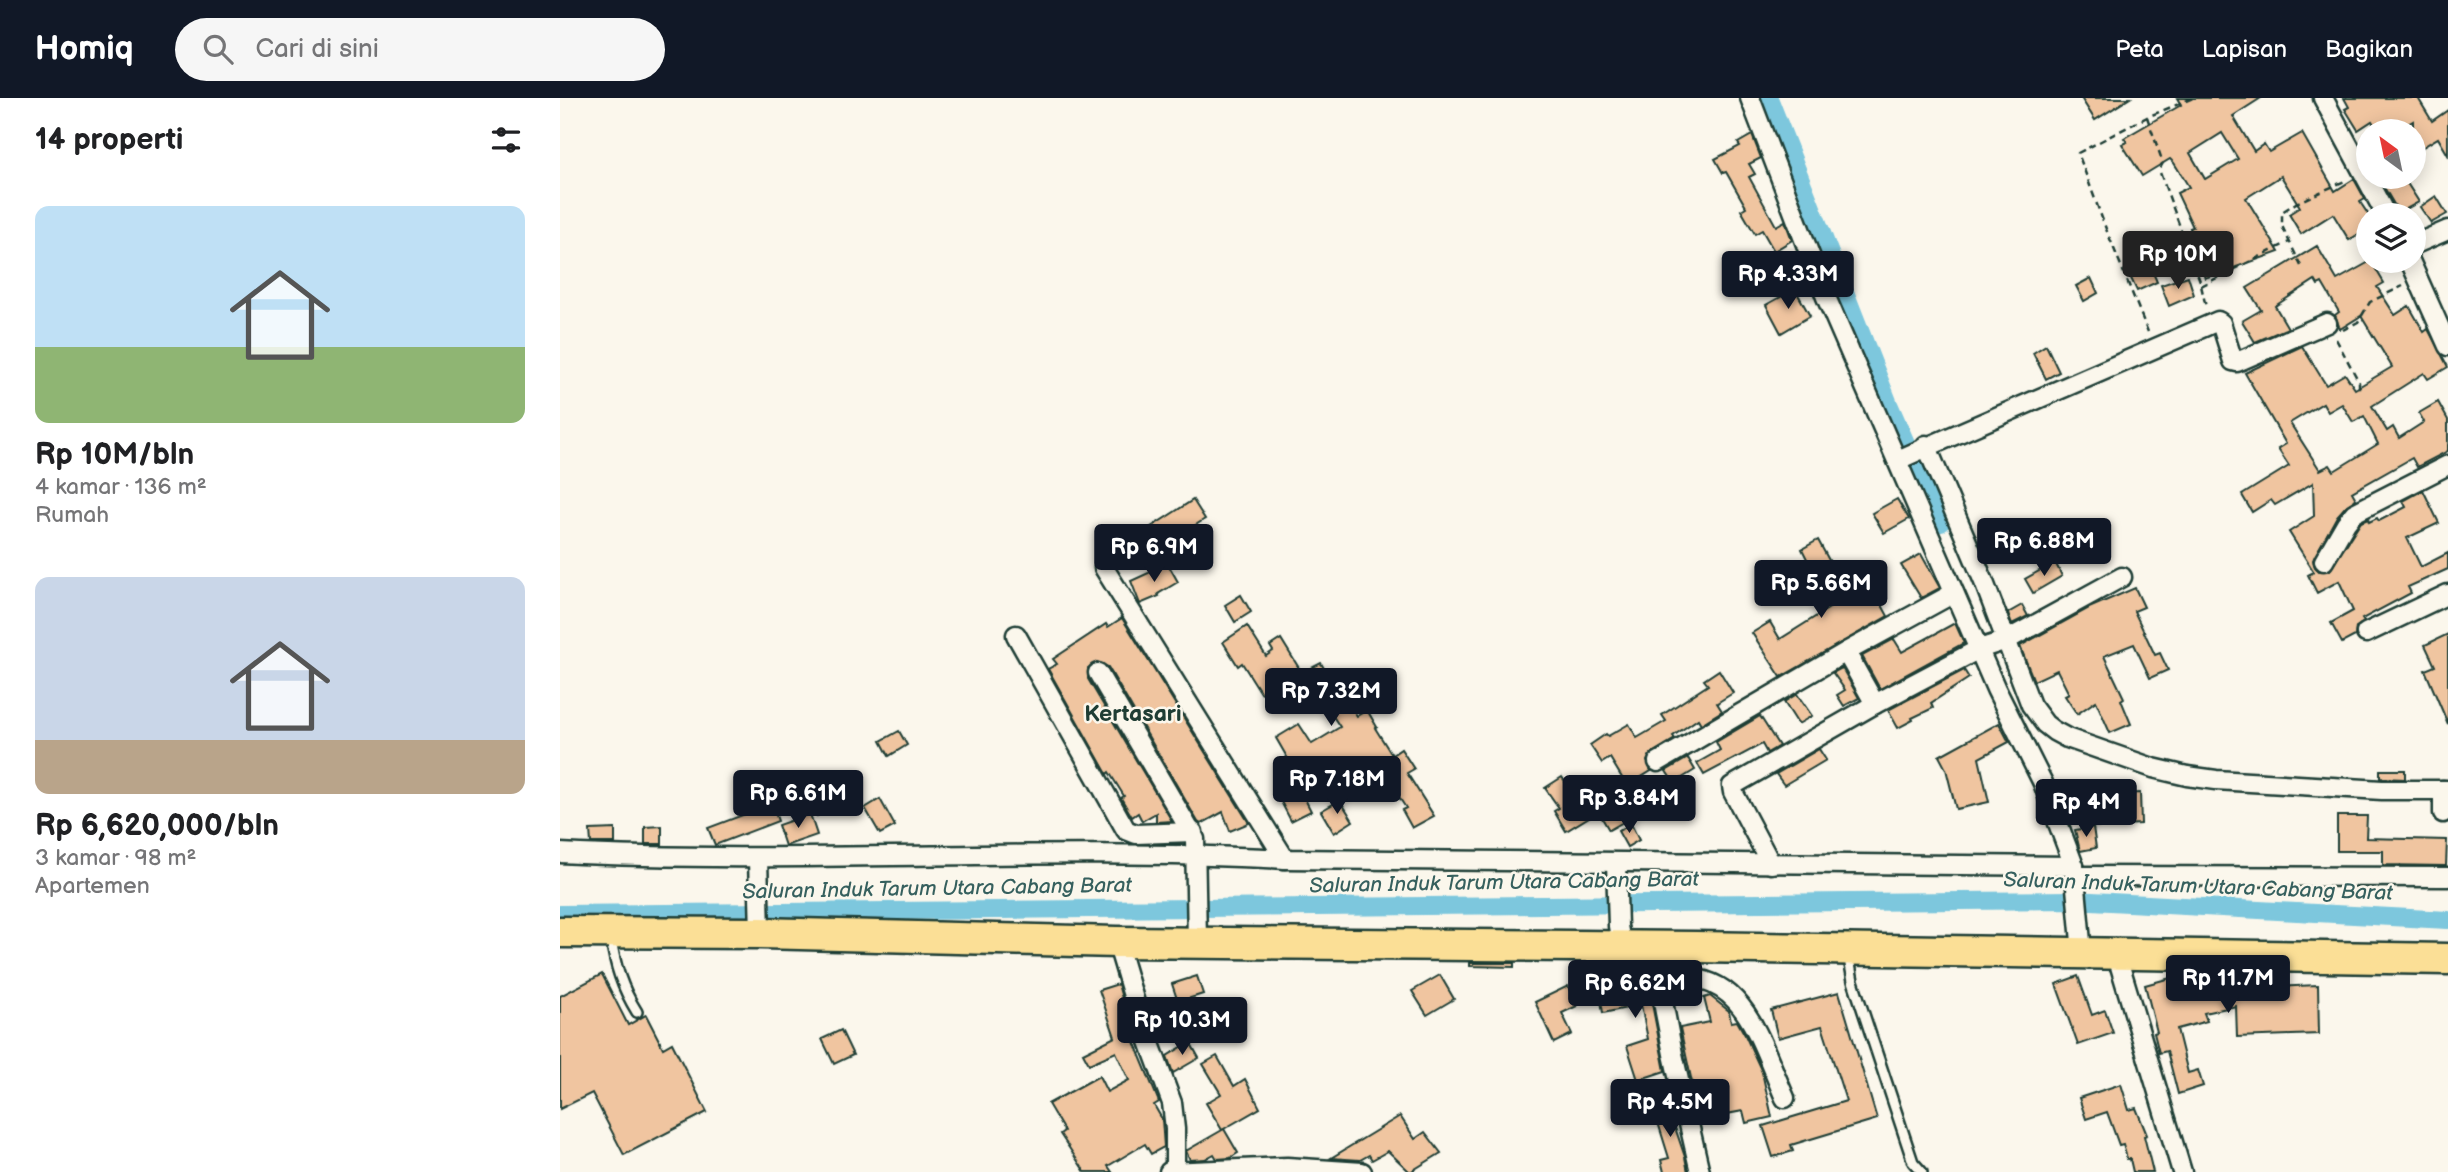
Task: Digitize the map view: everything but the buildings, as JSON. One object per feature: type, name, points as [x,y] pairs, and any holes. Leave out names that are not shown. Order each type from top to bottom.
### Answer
[{"type":"main road","points":[[560,932],[611,933],[760,926],[1118,942],[1197,934],[1620,937],[1699,964],[2081,944],[2116,953],[2448,959]]},
{"type":"street","points":[[1750,98],[1826,297],[1900,459],[1954,593],[1982,648],[2020,712],[2067,738],[2152,768],[2187,776],[2382,790],[2444,798]]},
{"type":"street","points":[[2323,98],[2356,160]]},
{"type":"street","points":[[2426,239],[2448,230]]},
{"type":"street","points":[[2415,273],[2448,346]]},
{"type":"street","points":[[1900,459],[2218,321],[2221,323],[2231,356],[2237,362],[2327,323]]},
{"type":"street","points":[[1925,447],[2005,641],[2020,712],[2075,871],[2081,944]]},
{"type":"street","points":[[2324,561],[2354,513],[2448,465]]},
{"type":"street","points":[[1104,568],[1285,859]]},
{"type":"street","points":[[1771,864],[1732,786],[1875,704],[1982,648],[2005,641],[2122,577]]},
{"type":"street","points":[[1658,762],[1846,652],[1954,593]]},
{"type":"street","points":[[2366,634],[2448,594]]},
{"type":"street","points":[[1016,635],[1126,830],[1136,834],[1193,832]]},
{"type":"street","points":[[1846,652],[1875,704]]},
{"type":"street","points":[[1098,673],[1193,832],[1197,934]]},
{"type":"street","points":[[560,853],[758,865],[1285,859],[1616,869],[1771,864],[2448,877]]},
{"type":"street","points":[[758,865],[760,926]]},
{"type":"street","points":[[1616,869],[1620,937]]},
{"type":"street","points":[[1118,942],[1136,1006],[1172,1103],[1175,1129],[1172,1171],[1287,1167],[1362,1172]]},
{"type":"street","points":[[2116,953],[2182,1172]]},
{"type":"street","points":[[1700,1172],[1659,981],[1699,964],[1738,1001],[1759,1038],[1785,1098]]},
{"type":"lane","points":[[611,933],[617,971],[624,991],[637,1012]]},
{"type":"lane","points":[[1849,955],[1853,981],[1913,1162],[1922,1172]]},
{"type":"path","points":[[2154,348],[2078,155],[2082,149],[2193,98]]},
{"type":"path","points":[[2147,117],[2164,163],[2159,170],[2212,323]]},
{"type":"path","points":[[2301,266],[2289,242],[2281,219],[2282,212],[2356,176]]},
{"type":"path","points":[[2201,286],[2289,242]]},
{"type":"path","points":[[2359,391],[2359,382],[2334,335],[2358,322],[2370,302],[2418,279]]},
{"type":"waterway","points":[[1769,98],[1889,404],[1941,523]]},
{"type":"waterway","name":"Saluran Induk Tarum Utara Cabang Barat","points":[[560,914],[2073,900],[2448,920]]},
{"type":"district","name":"Kertasari","points":[[1133,713]]}]
